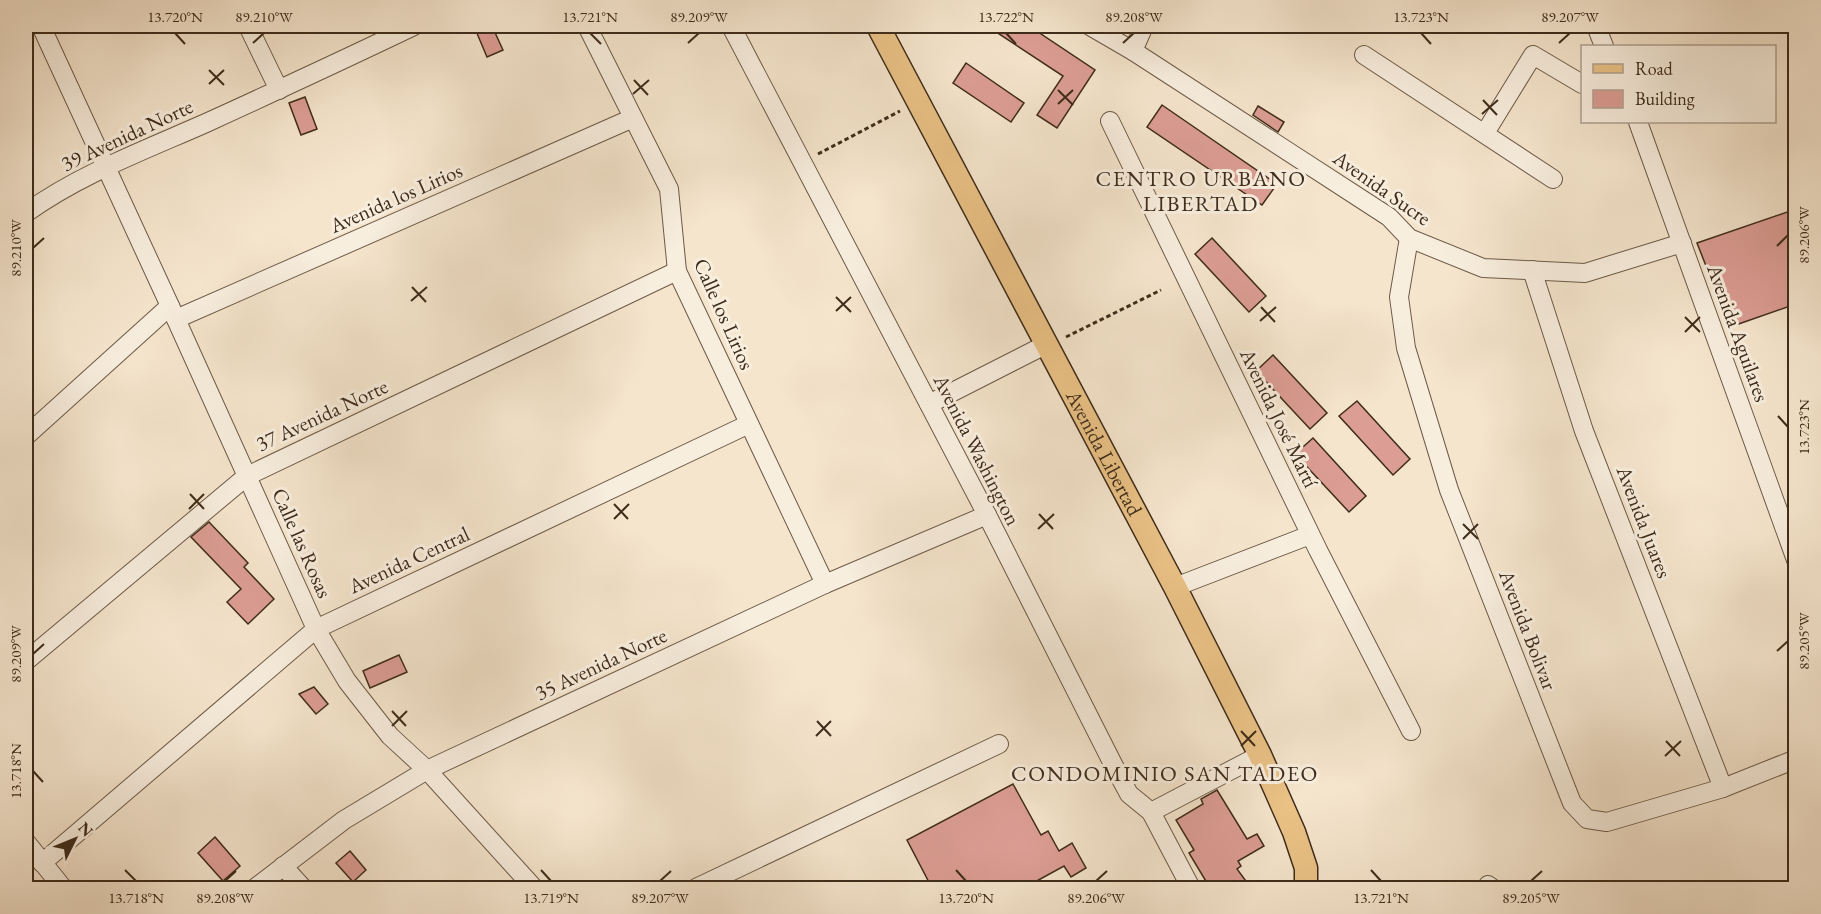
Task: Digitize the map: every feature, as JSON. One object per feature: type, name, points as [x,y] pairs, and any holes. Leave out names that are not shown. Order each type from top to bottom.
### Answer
[{"type":"main road","name":"Avenida Libertad","points":[[878,26],[1056,341],[1175,587],[1260,755],[1294,832],[1306,883]]},
{"type":"street","name":"Calle las Rosas","points":[[40,26],[248,476],[316,629],[360,699],[390,736],[427,770],[534,888]]},
{"type":"street","points":[[248,26],[279,90]]},
{"type":"street","name":"39 Avenida Norte","points":[[26,213],[45,199],[106,167],[279,90],[414,26]]},
{"type":"street","name":"Calle los Lirios","points":[[587,26],[669,189],[677,271],[825,584]]},
{"type":"street","name":"Avenida Washington","points":[[731,26],[987,515],[1129,794],[1151,813],[1191,888]]},
{"type":"street","name":"Avenida Sucre","points":[[1090,26],[1133,51],[1389,217],[1409,238],[1483,268],[1585,273],[1682,243]]},
{"type":"street","points":[[1133,51],[1144,26]]},
{"type":"street","points":[[1596,26],[1604,45]]},
{"type":"street","points":[[1364,55],[1553,179]]},
{"type":"street","points":[[1485,133],[1533,55],[1581,83]]},
{"type":"street","name":"Avenida los Lirios","points":[[26,436],[173,313],[633,118]]},
{"type":"street","name":"Avenida José Martí","points":[[1110,121],[1310,535],[1411,731]]},
{"type":"street","name":"Avenida Aguilares","points":[[1638,123],[1796,560]]},
{"type":"street","name":"Avenida Bolivar","points":[[1409,238],[1399,297],[1406,348],[1449,490],[1572,803],[1587,819],[1606,822],[1723,788],[1796,759]]},
{"type":"street","name":"Avenida Juares","points":[[1532,270],[1584,431],[1723,788]]},
{"type":"street","name":"37 Avenida Norte","points":[[26,661],[248,476],[677,271]]},
{"type":"street","points":[[929,404],[1056,341]]},
{"type":"street","name":"Avenida Central","points":[[42,863],[316,629],[749,424]]},
{"type":"street","name":"35 Avenida Norte","points":[[255,888],[344,820],[427,770],[825,584],[987,515]]},
{"type":"street","points":[[1175,587],[1310,535]]},
{"type":"street","points":[[696,888],[999,744]]},
{"type":"street","points":[[1151,813],[1260,755]]},
{"type":"street","points":[[26,842],[63,888]]},
{"type":"street","points":[[283,866],[303,888]]},
{"type":"path","points":[[817,154],[907,108]]},
{"type":"path","points":[[1056,341],[1161,290]]},
{"type":"building","points":[[492,26],[503,50],[487,57],[476,31]]},
{"type":"building","points":[[987,26],[1029,26],[1095,70],[1057,128],[1037,115],[1063,76]]},
{"type":"building","points":[[966,63],[1024,103],[1011,122],[953,83]]},
{"type":"building","points":[[305,97],[317,129],[301,135],[289,103]]},
{"type":"building","points":[[1162,105],[1277,184],[1262,205],[1147,127]]},
{"type":"building","points":[[1258,106],[1284,122],[1278,132],[1253,115]]},
{"type":"building","points":[[1796,209],[1796,304],[1730,327],[1697,243]]},
{"type":"building","points":[[1212,238],[1266,296],[1249,312],[1195,254]]},
{"type":"building","points":[[1273,355],[1327,413],[1310,429],[1256,371]]},
{"type":"building","points":[[1357,401],[1410,459],[1393,475],[1339,416]]},
{"type":"building","points":[[1313,438],[1366,496],[1349,512],[1295,454]]},
{"type":"building","points":[[209,522],[248,563],[244,567],[274,599],[248,624],[227,602],[241,589],[191,537]]},
{"type":"building","points":[[399,655],[407,672],[370,688],[363,671]]},
{"type":"building","points":[[314,687],[328,704],[316,714],[299,694]]},
{"type":"building","points":[[1013,784],[1041,835],[1048,831],[1059,851],[1072,843],[1086,868],[1071,877],[1064,866],[1024,888],[932,888],[907,840]]},
{"type":"building","points":[[1217,790],[1247,839],[1257,834],[1264,846],[1238,861],[1241,866],[1237,869],[1251,888],[1210,888],[1189,853],[1194,850],[1176,820],[1203,804],[1201,799]]},
{"type":"building","points":[[215,837],[240,866],[223,881],[198,853]]},
{"type":"building","points":[[350,851],[366,870],[353,882],[336,863]]},
{"type":"district","name":"CENTRO URBANO LIBERTAD","points":[[1201,190]]},
{"type":"district","name":"CONDOMINIO SAN TADEO","points":[[1165,773]]}]
